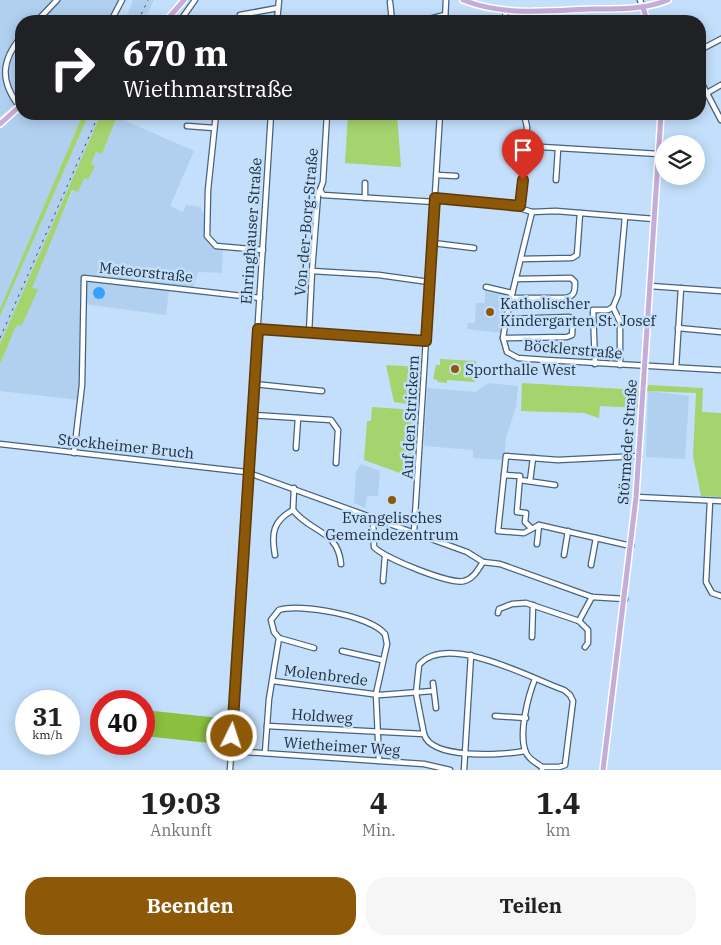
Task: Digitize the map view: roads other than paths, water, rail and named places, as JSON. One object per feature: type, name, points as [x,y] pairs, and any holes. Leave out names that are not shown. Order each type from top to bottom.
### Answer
[{"type":"main road","points":[[171,15],[184,0]]},
{"type":"main road","points":[[464,0],[506,10],[528,11],[642,6],[668,0]]},
{"type":"main road","points":[[642,6],[644,15]]},
{"type":"main road","points":[[0,124],[15,110]]},
{"type":"main road","name":"Störmeder Straße","points":[[659,135],[661,120]]},
{"type":"main road","name":"Störmeder Straße","points":[[604,770],[636,497],[656,185]]},
{"type":"street","points":[[43,15],[57,0]]},
{"type":"street","points":[[114,15],[122,0]]},
{"type":"street","points":[[184,15],[195,0]]},
{"type":"street","points":[[277,15],[279,0]]},
{"type":"street","points":[[445,15],[446,0]]},
{"type":"street","points":[[640,0],[642,6]]},
{"type":"street","points":[[390,2],[391,15]]},
{"type":"street","points":[[240,15],[278,8]]},
{"type":"street","points":[[506,10],[506,15]]},
{"type":"street","points":[[528,11],[529,15]]},
{"type":"street","points":[[706,47],[721,39]]},
{"type":"street","points":[[15,45],[11,50],[5,67],[9,91],[15,99]]},
{"type":"street","points":[[721,85],[707,93],[721,120]]},
{"type":"street","points":[[215,120],[208,190],[207,236],[216,246],[263,250]]},
{"type":"street","name":"Ehringhauser Straße","points":[[230,770],[272,120]]},
{"type":"street","name":"Von-der-Borg-Straße","points":[[310,333],[312,271],[320,190],[323,182],[327,120]]},
{"type":"street","name":"Auf den Strickern","points":[[414,532],[440,120]]},
{"type":"street","points":[[520,206],[525,146],[525,120]]},
{"type":"street","points":[[187,126],[214,128]]},
{"type":"street","points":[[525,146],[655,154]]},
{"type":"street","points":[[556,180],[558,149]]},
{"type":"street","points":[[437,175],[456,176]]},
{"type":"street","points":[[365,198],[366,183]]},
{"type":"street","points":[[320,190],[323,195],[435,200],[520,206],[532,212],[543,210],[654,218]]},
{"type":"street","points":[[506,319],[569,318],[573,319],[574,324],[572,335],[558,338],[503,338],[506,319],[532,212]]},
{"type":"street","points":[[521,259],[572,258],[577,255],[580,213]]},
{"type":"street","points":[[620,365],[620,322],[613,308],[618,295],[625,217]]},
{"type":"street","points":[[433,243],[474,248]]},
{"type":"street","points":[[312,271],[379,275],[385,278],[429,282]]},
{"type":"street","name":"Meteorstraße","points":[[74,453],[82,385],[84,278],[260,298]]},
{"type":"street","points":[[486,287],[512,296],[544,299],[572,296],[575,292],[575,282],[572,278],[516,279]]},
{"type":"street","points":[[650,286],[721,291]]},
{"type":"street","points":[[676,367],[680,288]]},
{"type":"street","points":[[595,364],[596,328],[593,310],[613,308]]},
{"type":"street","points":[[678,328],[721,332]]},
{"type":"street","points":[[258,329],[426,341]]},
{"type":"street","name":"Böcklerstraße","points":[[503,338],[504,347],[507,352],[518,358],[721,370]]},
{"type":"street","points":[[254,384],[322,391]]},
{"type":"street","points":[[252,415],[331,420],[336,424],[339,439],[336,463]]},
{"type":"street","points":[[296,448],[298,418]]},
{"type":"street","name":"Stockheimer Bruch","points":[[0,444],[249,473],[468,552],[483,562],[500,564],[592,597],[625,599]]},
{"type":"street","points":[[631,546],[539,525],[530,528],[524,533],[498,531],[506,456],[558,460],[639,456]]},
{"type":"street","points":[[530,481],[533,458]]},
{"type":"street","points":[[504,475],[520,476],[516,512],[526,513],[525,522],[530,528]]},
{"type":"street","points":[[520,480],[555,485]]},
{"type":"street","points":[[294,488],[293,510],[305,522],[331,538],[340,554],[341,564]]},
{"type":"street","points":[[636,497],[721,502]]},
{"type":"street","points":[[710,501],[706,582],[712,593],[721,596]]},
{"type":"street","points":[[275,555],[274,535],[277,521],[293,510]]},
{"type":"street","points":[[373,519],[374,547],[385,556],[462,582],[471,579],[483,562]]},
{"type":"street","points":[[537,544],[539,525]]},
{"type":"street","points":[[564,555],[568,531]]},
{"type":"street","points":[[591,565],[596,538]]},
{"type":"street","points":[[383,582],[385,556]]},
{"type":"street","points":[[579,621],[592,597]]},
{"type":"street","points":[[498,613],[498,609],[519,602],[579,621],[588,630],[588,643],[585,647]]},
{"type":"street","points":[[532,636],[533,605]]},
{"type":"street","points":[[314,648],[279,638],[274,632],[271,620],[279,610],[297,607],[338,614],[366,621],[382,630],[387,644],[376,694],[376,732],[379,761]]},
{"type":"street","points":[[265,753],[279,638]]},
{"type":"street","points":[[342,651],[382,660]]},
{"type":"street","points":[[525,751],[497,754],[465,752],[435,747],[426,741],[422,734],[416,693],[417,672],[419,666],[428,657],[450,652],[471,655],[535,679],[564,690],[573,701],[565,765],[558,768],[542,768],[531,760],[525,751],[527,698],[535,679]]},
{"type":"street","points":[[464,770],[471,655]]},
{"type":"street","name":"Molenbrede","points":[[273,682],[376,694],[433,691]]},
{"type":"street","points":[[434,683],[433,691],[436,708]]},
{"type":"street","points":[[495,716],[526,718]]},
{"type":"street","name":"Holdweg","points":[[267,726],[422,734]]},
{"type":"street","name":"Wietheimer Weg","points":[[231,751],[424,764],[450,770]]},
{"type":"water","points":[[97,287],[101,287],[105,293],[101,299],[97,299],[93,295],[93,291]]},
{"type":"railway","points":[[141,15],[148,0]]},
{"type":"railway","points":[[0,338],[96,120]]},
{"type":"place","name":"Katholischer Kindergarten St. Josef","points":[[490,312]]},
{"type":"place","name":"Sporthalle West","points":[[455,369]]},
{"type":"place","name":"Evangelisches Gemeindezentrum","points":[[392,500]]}]
